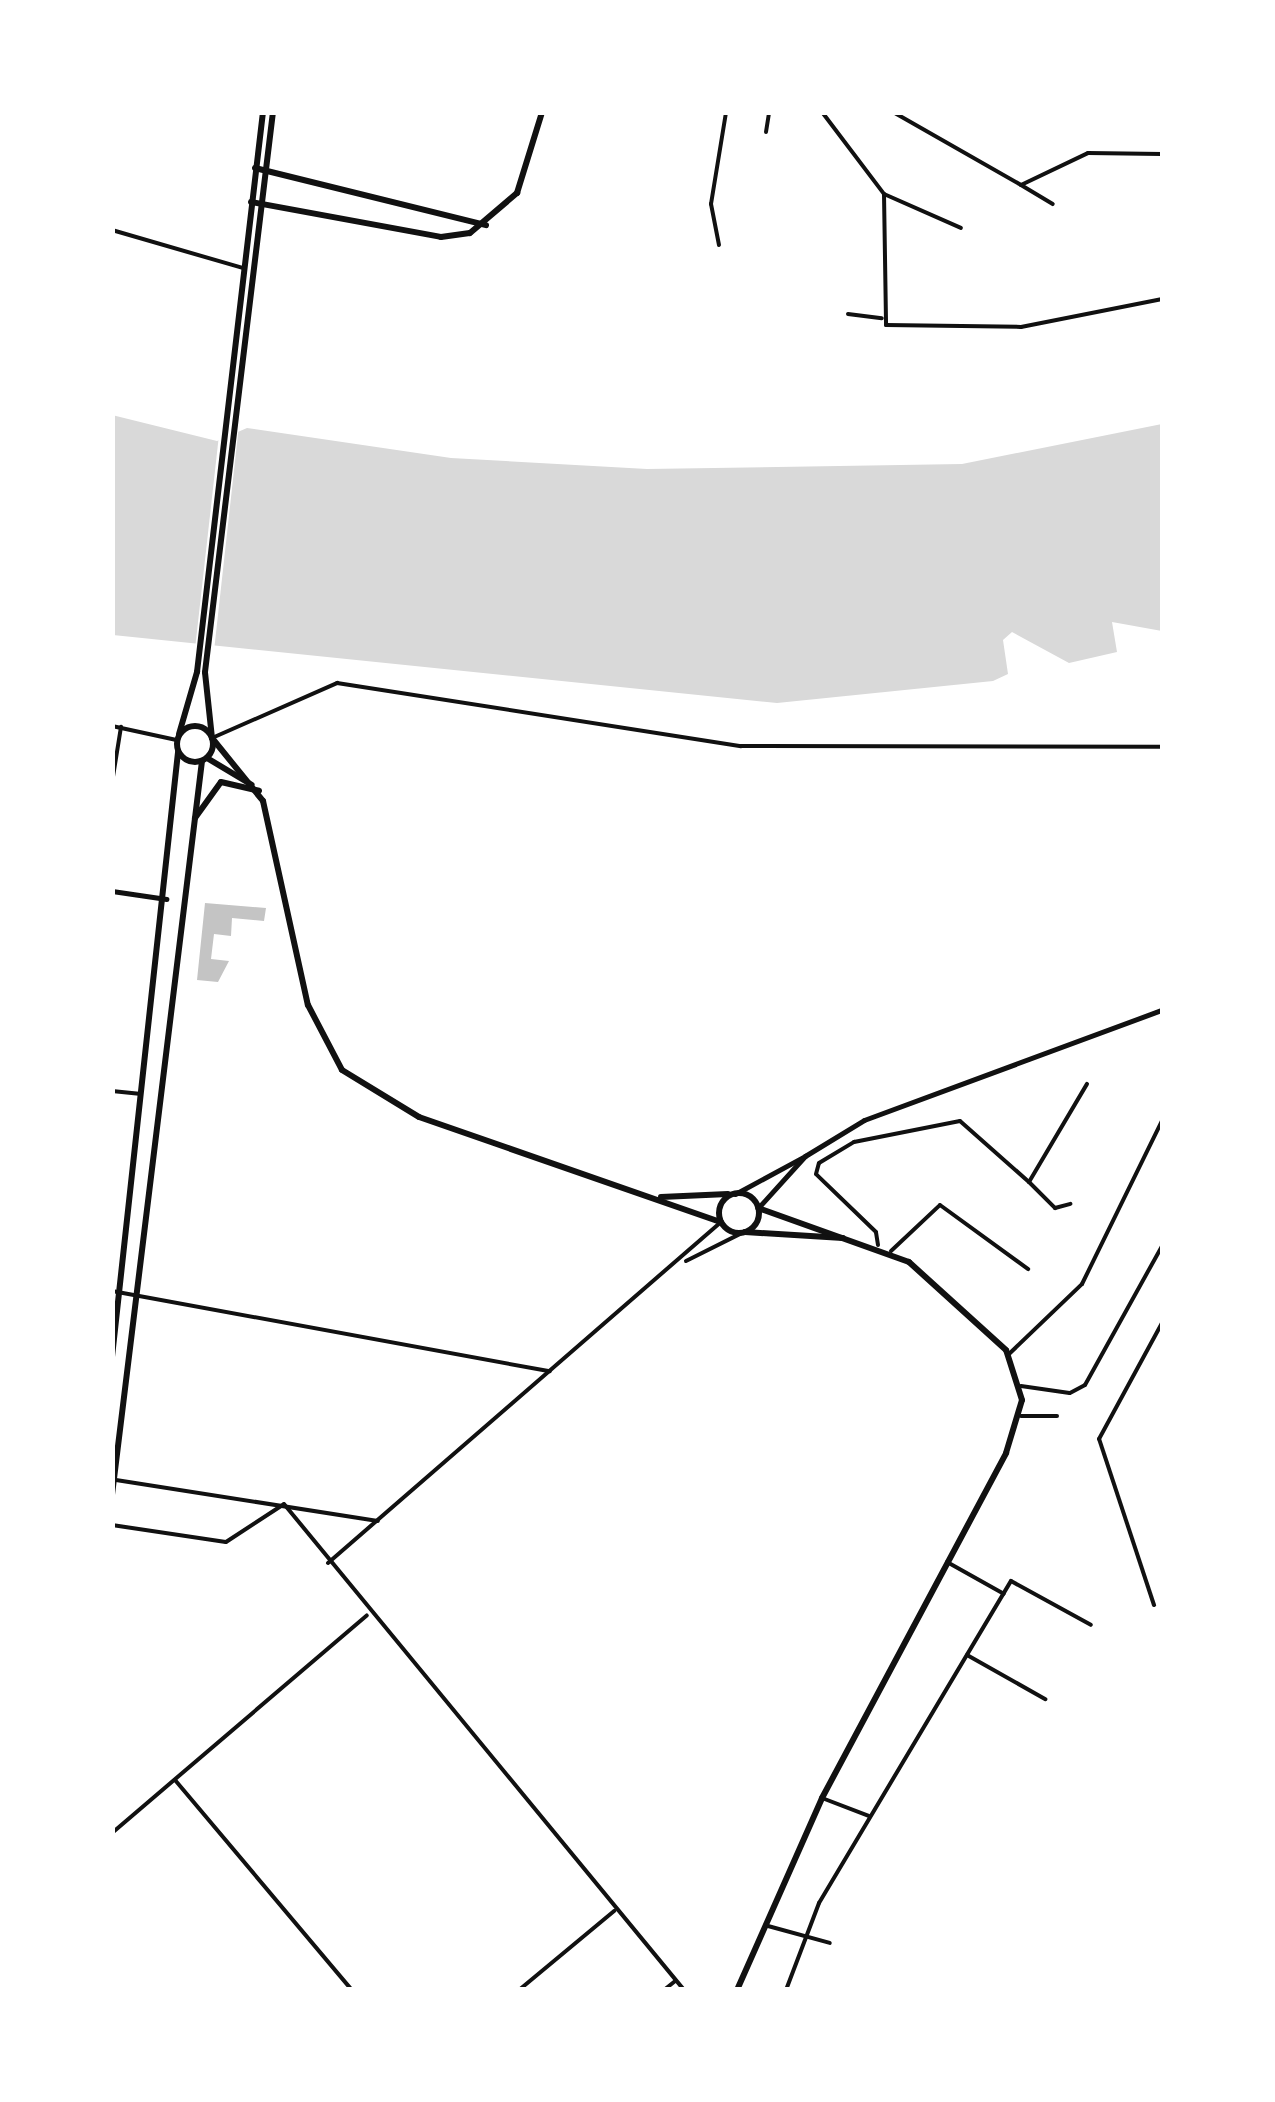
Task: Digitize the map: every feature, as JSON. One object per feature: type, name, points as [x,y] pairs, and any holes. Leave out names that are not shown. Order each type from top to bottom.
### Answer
[{"type":"main road","points":[[112,1356],[116,1291],[166,900],[178,737],[201,672],[263,112]]},
{"type":"main road","points":[[232,389],[272,112]]},
{"type":"main road","points":[[251,202],[442,236],[488,225],[517,194],[542,112]]},
{"type":"main road","points":[[256,168],[488,225]]},
{"type":"main road","points":[[112,1495],[190,828],[212,738],[201,672]]},
{"type":"main road","points":[[178,737],[200,726],[258,792],[308,1005],[342,1070],[419,1117],[744,1232],[854,1238]]},
{"type":"main road","points":[[178,752],[204,759],[258,792]]},
{"type":"main road","points":[[190,828],[216,785],[258,792]]},
{"type":"main road","points":[[654,1197],[735,1194],[758,1208],[891,1251],[1009,1354],[1021,1386],[1021,1416],[822,1798],[737,1990]]},
{"type":"main road","points":[[721,1222],[721,1204],[735,1194]]},
{"type":"main road","points":[[744,1232],[758,1208]]},
{"type":"street","points":[[719,245],[712,204],[726,112]]},
{"type":"street","points":[[766,132],[769,112]]},
{"type":"street","points":[[822,112],[884,194],[961,228]]},
{"type":"street","points":[[893,112],[1053,204]]},
{"type":"street","points":[[1021,185],[1088,153],[1162,154]]},
{"type":"street","points":[[882,318],[884,194]]},
{"type":"street","points":[[112,230],[243,268]]},
{"type":"street","points":[[848,314],[882,318],[894,328],[1022,327],[1162,299]]},
{"type":"street","points":[[212,738],[337,683],[741,746],[1162,747]]},
{"type":"street","points":[[112,726],[178,737]]},
{"type":"street","points":[[112,783],[121,727]]},
{"type":"street","points":[[112,891],[166,900]]},
{"type":"street","points":[[735,1194],[864,1120],[1162,1010]]},
{"type":"street","points":[[1028,1182],[1088,1084]]},
{"type":"street","points":[[112,1090],[143,1095]]},
{"type":"street","points":[[878,1246],[876,1232],[816,1174],[854,1142],[960,1121],[1055,1208],[1070,1204]]},
{"type":"street","points":[[1009,1354],[1082,1284],[1162,1121]]},
{"type":"street","points":[[758,1208],[805,1156]]},
{"type":"street","points":[[891,1251],[940,1205],[1028,1269]]},
{"type":"street","points":[[328,1563],[678,1266],[721,1222]]},
{"type":"street","points":[[678,1266],[744,1232]]},
{"type":"street","points":[[1021,1386],[1070,1393],[1085,1385],[1162,1246]]},
{"type":"street","points":[[116,1291],[550,1371]]},
{"type":"street","points":[[1154,1604],[1099,1439],[1162,1323]]},
{"type":"street","points":[[1158,1331],[1162,1338]]},
{"type":"street","points":[[1021,1416],[1057,1416]]},
{"type":"street","points":[[113,1480],[378,1521]]},
{"type":"street","points":[[112,1524],[226,1542],[284,1504]]},
{"type":"street","points":[[284,1504],[367,1614],[684,1990]]},
{"type":"street","points":[[948,1562],[1004,1594]]},
{"type":"street","points":[[786,1990],[804,1940],[870,1816],[1004,1594],[1016,1580],[1091,1625]]},
{"type":"street","points":[[112,1833],[367,1614]]},
{"type":"street","points":[[967,1654],[1045,1699]]},
{"type":"street","points":[[175,1780],[352,1990]]},
{"type":"street","points":[[822,1798],[870,1816]]},
{"type":"street","points":[[519,1990],[614,1911]]},
{"type":"street","points":[[763,1925],[804,1940],[830,1943]]},
{"type":"street","points":[[664,1990],[675,1980]]},
{"type":"shaded area","points":[[112,415],[217,441],[247,428],[451,458],[647,469],[962,464],[1162,424],[1162,631],[1112,622],[1117,652],[1069,663],[1012,632],[1003,640],[1008,674],[993,681],[777,703],[113,635]]},
{"type":"pier","points":[[239,425],[214,651],[195,649],[219,435]]},
{"type":"building","points":[[205,903],[266,908],[264,921],[232,918],[231,936],[214,934],[211,959],[229,961],[218,982],[197,980]]}]
